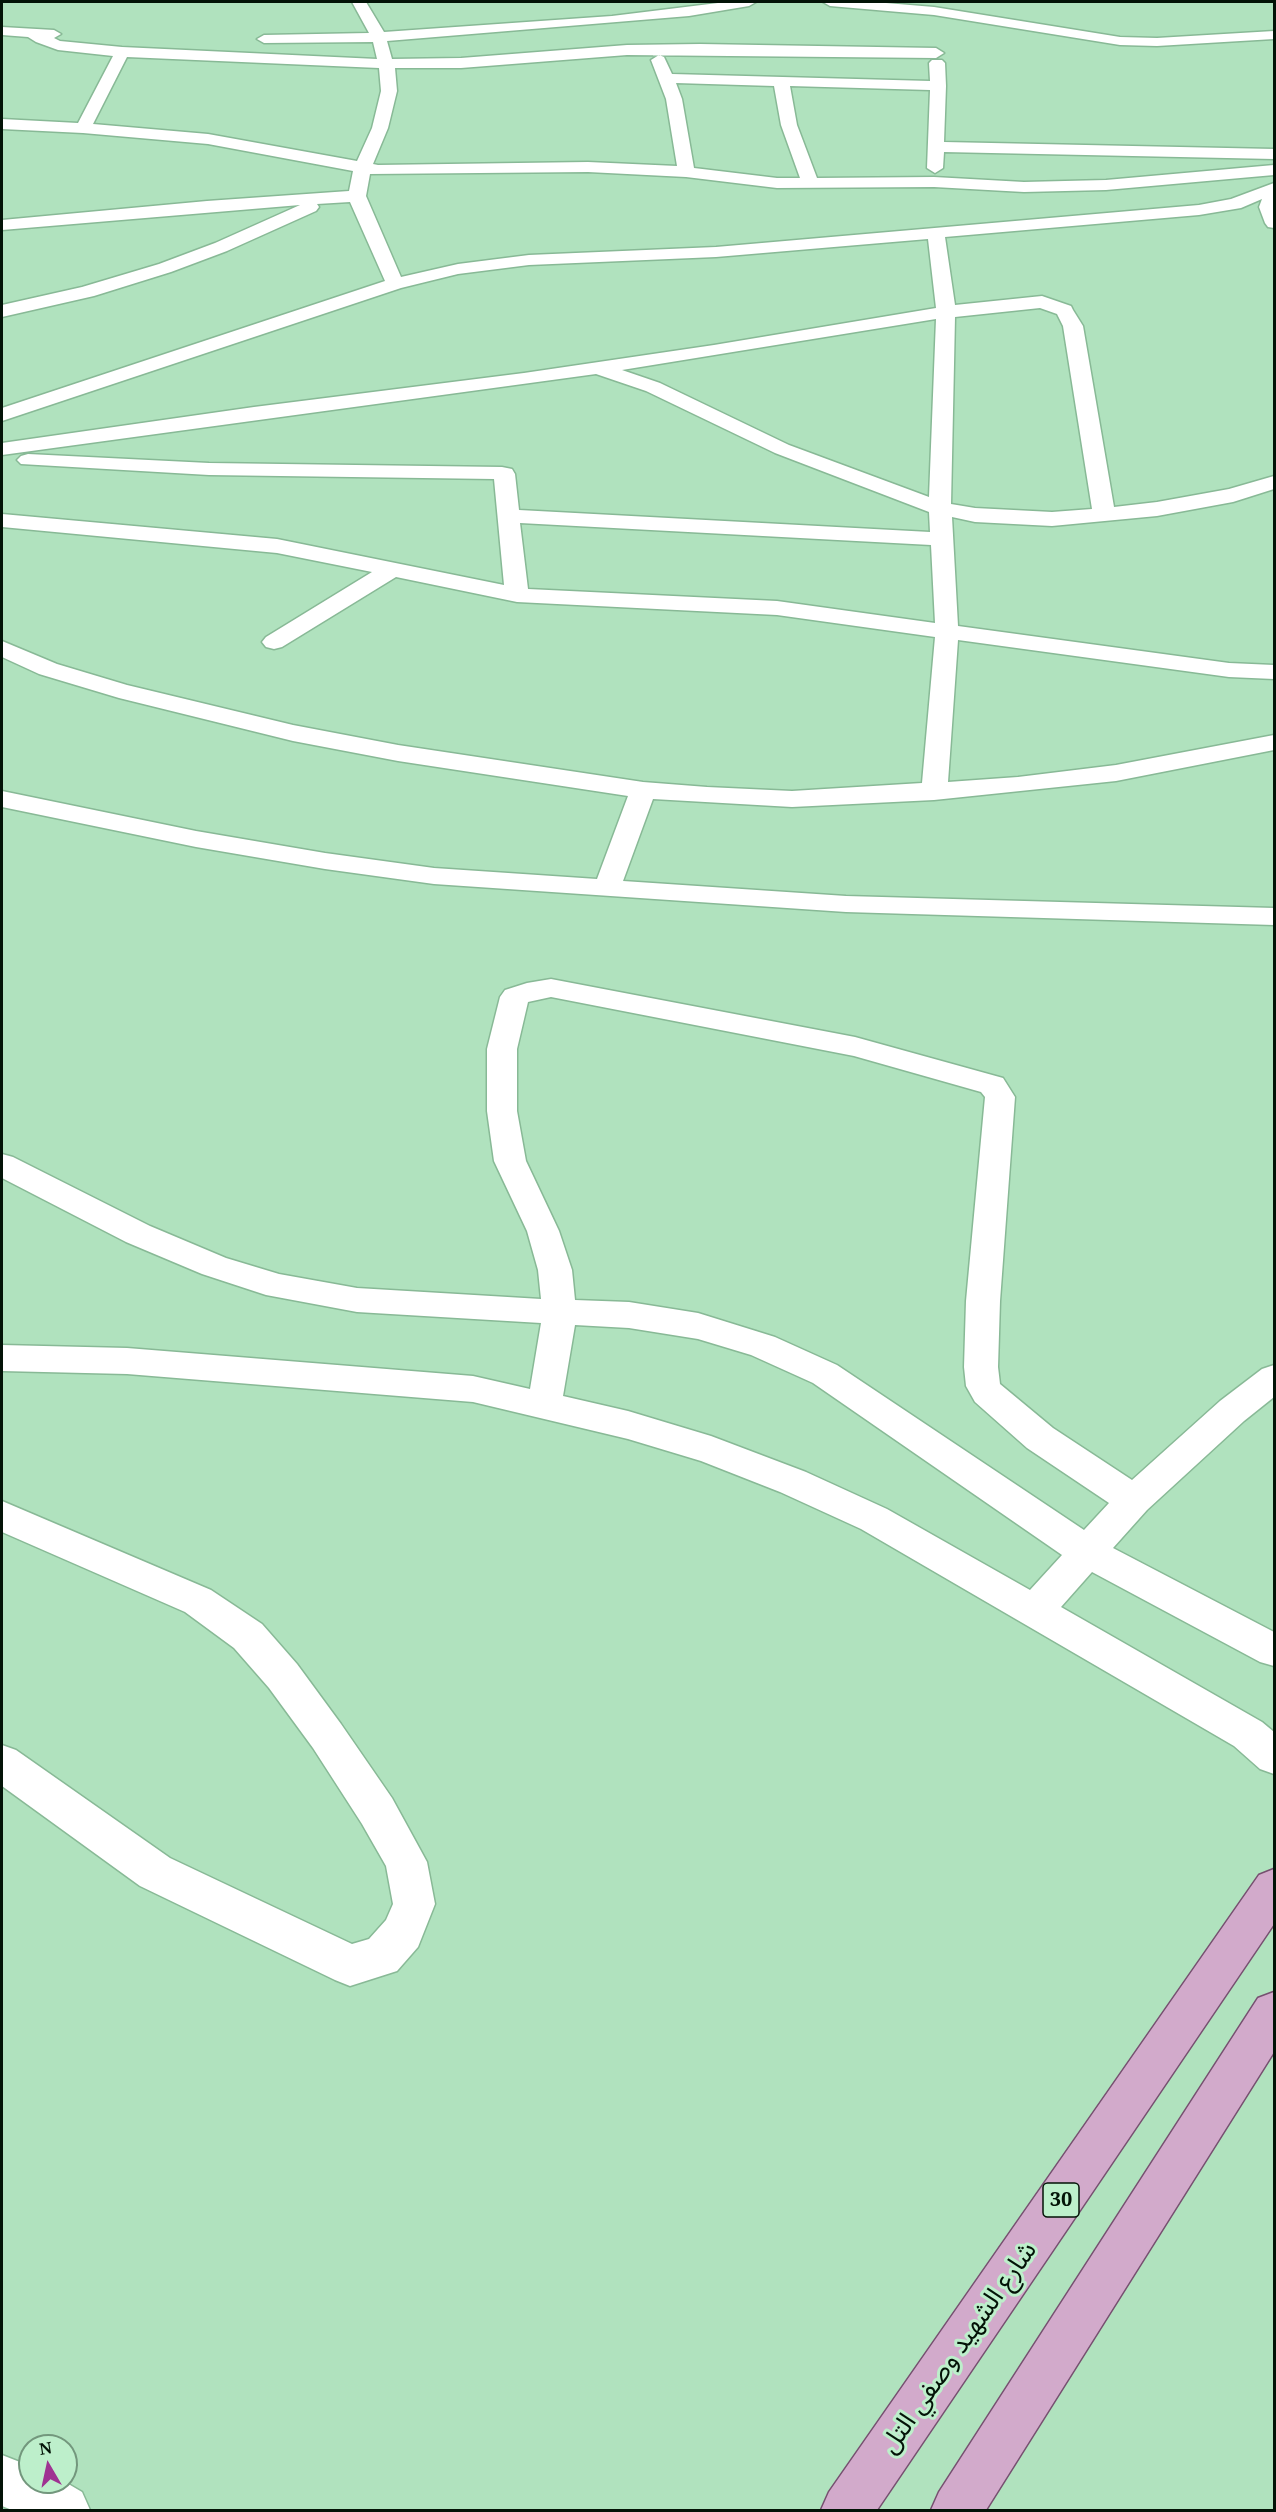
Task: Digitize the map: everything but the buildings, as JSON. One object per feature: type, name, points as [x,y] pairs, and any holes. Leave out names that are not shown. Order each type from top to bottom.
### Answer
[{"type":"main road","name":"شارع الشهيد وصفي التل","points":[[847,2511],[1275,1889]]},
{"type":"main road","points":[[957,2511],[1275,2013]]},
{"type":"street","points":[[348,2],[380,2]]},
{"type":"street","points":[[359,2],[379,37],[388,72],[388,91],[380,128],[362,169],[357,196],[371,233],[395,284]]},
{"type":"street","points":[[251,39],[379,37],[612,20],[689,12],[749,2]]},
{"type":"street","points":[[830,2],[940,6],[1120,41],[1157,42],[1275,35]]},
{"type":"street","points":[[934,182],[939,86],[936,53],[940,6]]},
{"type":"street","points":[[689,12],[700,49]]},
{"type":"street","points":[[2,31],[158,38]]},
{"type":"street","points":[[32,33],[40,39],[58,45],[122,52],[385,64],[461,63],[700,49],[936,53]]},
{"type":"street","points":[[656,50],[674,99],[686,172]]},
{"type":"street","points":[[83,128],[122,52]]},
{"type":"street","points":[[666,78],[939,86]]},
{"type":"street","points":[[781,81],[789,125],[810,182]]},
{"type":"street","points":[[2,124],[83,128],[208,139],[362,169],[398,171],[588,167],[686,172],[750,181],[934,182],[1024,187],[1076,186],[1225,176],[1275,170]]},
{"type":"street","points":[[936,147],[1275,154]]},
{"type":"street","points":[[1275,189],[1268,207],[1275,223]]},
{"type":"street","points":[[2,415],[395,284],[491,263],[681,255],[1218,208],[1249,200],[1275,189]]},
{"type":"street","points":[[2,225],[207,206],[357,196]]},
{"type":"street","points":[[2,311],[87,292],[165,268],[221,247],[328,199]]},
{"type":"street","points":[[934,792],[947,633],[940,508],[945,312],[936,233]]},
{"type":"street","points":[[2,449],[254,412],[524,379],[714,351],[945,312],[1030,302],[1050,304],[1064,310],[1073,326],[1104,513]]},
{"type":"street","points":[[704,411],[695,396],[696,380],[700,365],[714,351]]},
{"type":"street","points":[[594,368],[653,387],[783,448],[940,508],[975,515],[1052,519],[1196,503],[1275,482]]},
{"type":"street","points":[[524,379],[704,411]]},
{"type":"street","points":[[2,459],[209,469],[498,471],[504,474],[517,594]]},
{"type":"street","points":[[507,516],[942,539]]},
{"type":"street","points":[[2,521],[277,546],[517,594],[566,599],[777,608],[1229,670],[1275,672]]},
{"type":"street","points":[[274,642],[393,569]]},
{"type":"street","points":[[2,648],[48,669],[119,691],[283,731],[398,753],[643,790],[792,799],[934,792],[1116,773],[1275,743]]},
{"type":"street","points":[[607,888],[643,790]]},
{"type":"street","points":[[2,798],[196,839],[325,861],[434,876],[846,904],[1181,916],[1275,917]]},
{"type":"street","points":[[544,1406],[560,1313],[555,1270],[543,1231],[510,1161],[502,1111],[502,1049],[515,997],[527,992],[551,988],[855,1047],[984,1082],[999,1092],[984,1301],[981,1367],[983,1386],[987,1393],[1040,1438],[1134,1500]]},
{"type":"street","points":[[2,1165],[138,1234],[214,1266],[278,1286],[357,1300],[641,1317],[698,1326],[763,1346],[825,1374],[1087,1552],[1275,1650]]},
{"type":"street","points":[[2,1358],[127,1360],[472,1389],[628,1425],[701,1447],[793,1482],[874,1519],[1248,1734],[1275,1756]]},
{"type":"street","points":[[1034,1611],[1134,1500],[1232,1411],[1275,1378]]},
{"type":"street","points":[[2,1516],[198,1601],[248,1636],[283,1676],[327,1736],[377,1811],[406,1862],[414,1904],[403,1933],[382,1956],[350,1965],[155,1872],[2,1763]]},
{"type":"street","points":[[2,2481],[36,2494],[64,2511]]}]
